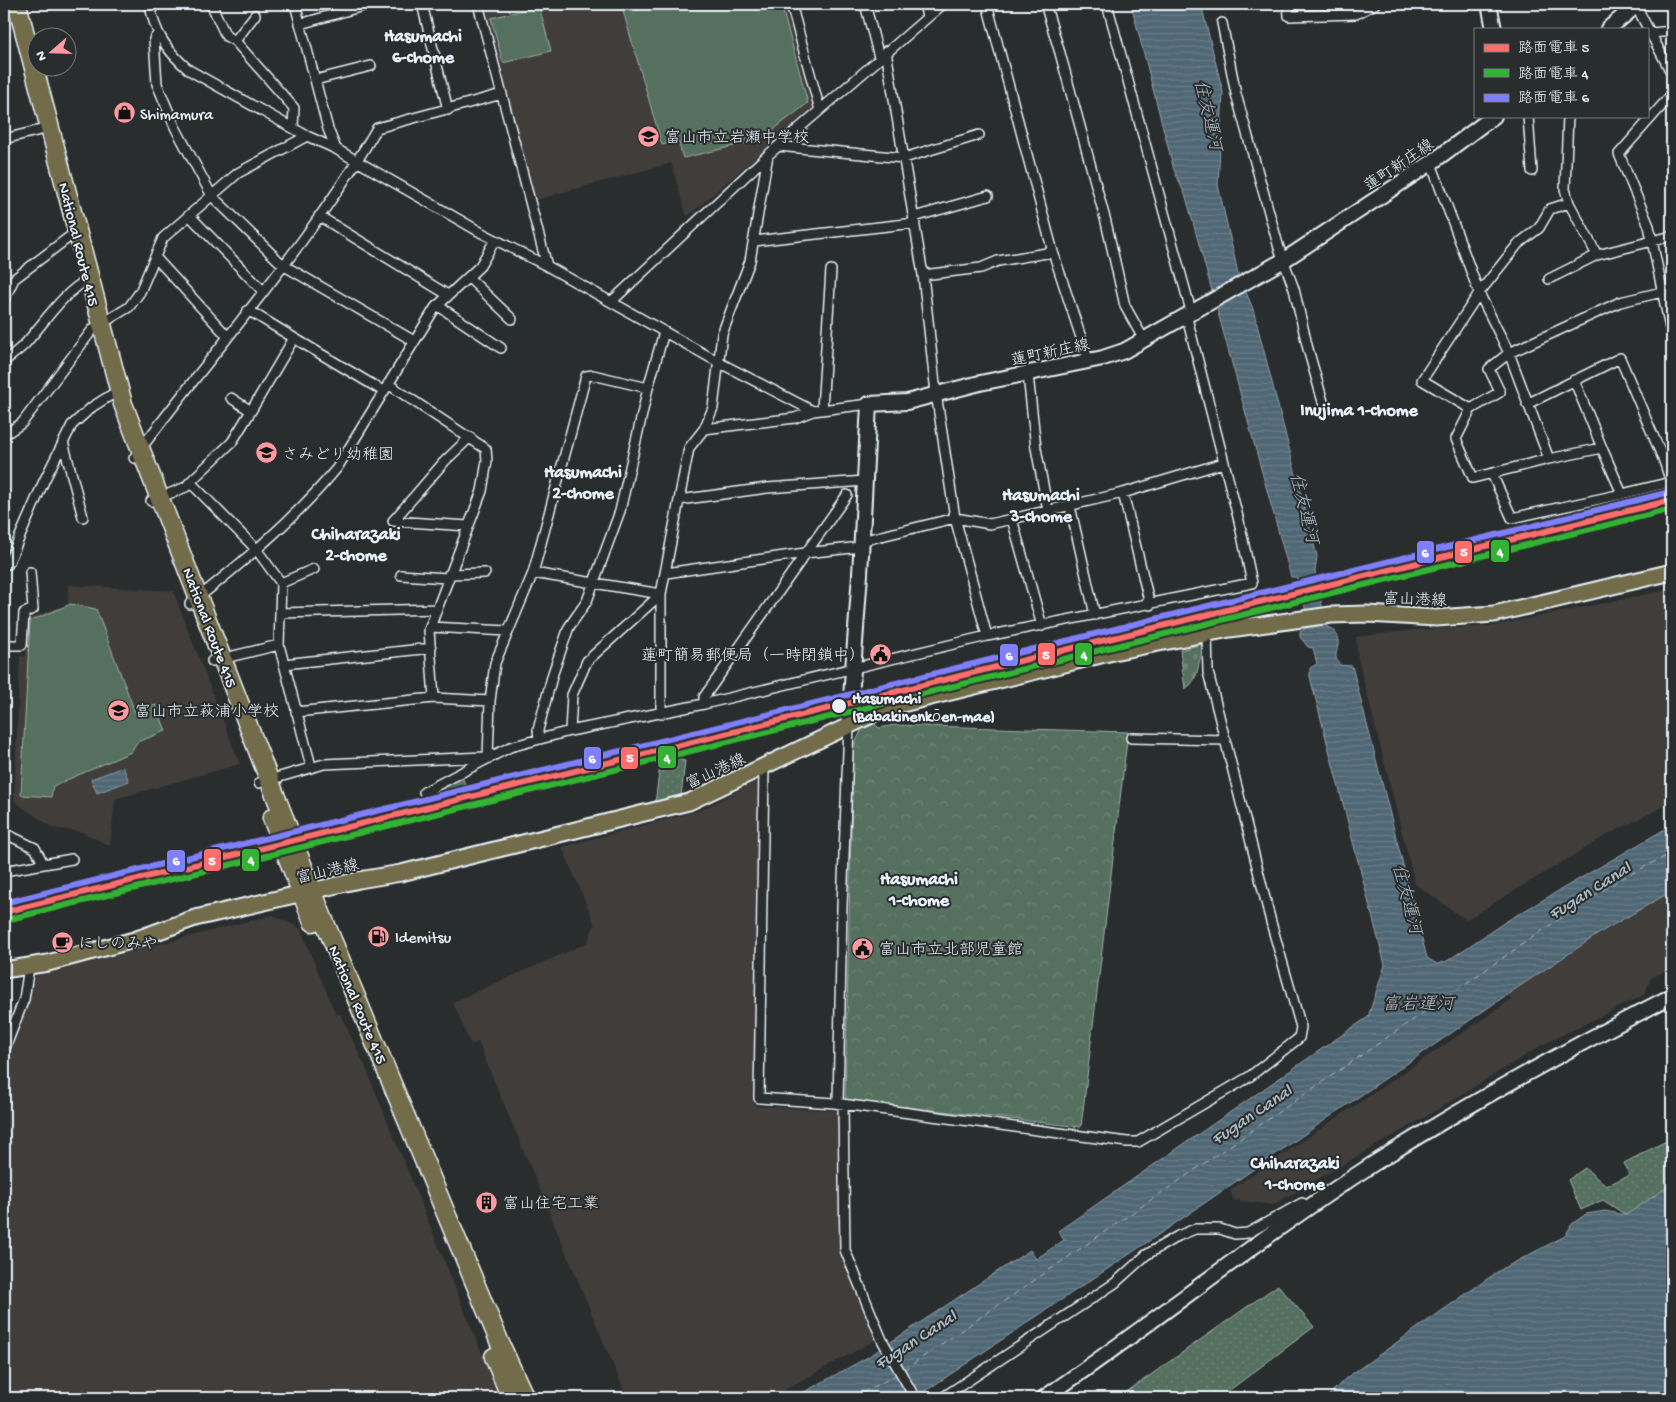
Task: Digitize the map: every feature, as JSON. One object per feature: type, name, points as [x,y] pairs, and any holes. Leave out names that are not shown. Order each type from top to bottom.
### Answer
[{"type":"highway","name":"National Route 415","points":[[7,4],[45,129],[115,392],[307,892],[511,1398]]},
{"type":"highway","name":"National Route 415","points":[[18,4],[45,129]]},
{"type":"highway","name":"National Route 415","points":[[307,892],[498,1340],[525,1398]]},
{"type":"main road","points":[[1489,4],[1494,28]]},
{"type":"main road","points":[[1609,28],[1637,5]]},
{"type":"main road","name":"蓮町新庄線","points":[[869,404],[906,402],[936,393],[1089,362],[1124,351],[1191,311],[1284,260],[1431,163],[1491,118]]},
{"type":"main road","points":[[849,726],[869,404]]},
{"type":"main road","name":"富山港線","points":[[4,970],[29,967],[134,940],[195,918],[401,873],[689,802],[902,702],[1113,652],[1207,634],[1331,615],[1367,614],[1446,618],[1494,614],[1672,572]]},
{"type":"main road","points":[[1044,1398],[1118,1347],[1309,1207],[1373,1165],[1518,1078],[1672,996]]},
{"type":"street","points":[[150,4],[158,34],[172,55],[189,70],[307,136],[336,148],[357,162],[495,240],[547,266],[720,363],[818,410]]},
{"type":"street","points":[[211,4],[226,36],[235,41],[294,108],[293,127]]},
{"type":"street","points":[[295,4],[328,129],[336,148]]},
{"type":"street","points":[[300,24],[370,4]]},
{"type":"street","points":[[422,4],[448,110]]},
{"type":"street","points":[[478,4],[547,266]]},
{"type":"street","points":[[791,4],[820,110]]},
{"type":"street","points":[[865,4],[882,54],[915,220],[924,275],[936,393],[954,518],[987,636]]},
{"type":"street","points":[[924,4],[927,17]]},
{"type":"street","points":[[611,302],[778,146],[882,54],[943,4]]},
{"type":"street","points":[[987,4],[1053,252],[1089,362]]},
{"type":"street","points":[[1045,4],[1104,212],[1125,306],[1144,340]]},
{"type":"street","points":[[424,792],[510,747],[570,731],[661,714],[987,636],[1150,605],[1252,583],[1191,311],[1107,4]]},
{"type":"street","points":[[1288,4],[1289,16],[1356,14],[1375,4]]},
{"type":"street","points":[[1637,5],[1672,74]]},
{"type":"street","points":[[235,41],[255,15]]},
{"type":"street","points":[[1222,23],[1236,94],[1294,289],[1325,409]]},
{"type":"street","points":[[1652,33],[1672,31]]},
{"type":"street","points":[[158,34],[154,39],[157,84],[175,127],[212,196],[283,265],[414,341]]},
{"type":"street","points":[[315,80],[371,66]]},
{"type":"street","points":[[138,454],[283,265],[357,162],[376,128],[502,94]]},
{"type":"street","points":[[1672,94],[1620,154],[1649,226],[1672,338]]},
{"type":"street","points":[[1528,118],[1532,171]]},
{"type":"street","points":[[1568,118],[1565,189],[1569,203],[1598,255]]},
{"type":"street","points":[[4,139],[45,129]]},
{"type":"street","points":[[778,146],[904,158],[980,135]]},
{"type":"street","points":[[4,435],[22,423],[97,327],[129,307],[140,292],[163,238],[238,173],[307,136]]},
{"type":"street","points":[[661,714],[663,636],[661,594],[689,448],[704,429],[713,408],[720,363],[722,334],[750,261],[768,155]]},
{"type":"street","points":[[1431,163],[1479,293],[1509,354],[1549,459]]},
{"type":"street","points":[[754,241],[915,220],[988,196]]},
{"type":"street","points":[[1470,410],[1422,380],[1479,293],[1518,244],[1539,228],[1550,209],[1569,203]]},
{"type":"street","points":[[189,215],[263,291]]},
{"type":"street","points":[[318,216],[448,295]]},
{"type":"street","points":[[4,300],[14,279],[73,234]]},
{"type":"street","points":[[1549,279],[1598,255],[1672,236]]},
{"type":"street","points":[[195,600],[319,491],[337,468],[437,305],[480,266],[495,240]]},
{"type":"street","points":[[924,275],[981,268],[998,261],[1053,252]]},
{"type":"street","points":[[155,257],[228,337]]},
{"type":"street","points":[[818,410],[831,270]]},
{"type":"street","points":[[468,278],[512,319]]},
{"type":"street","points":[[4,361],[24,346],[62,301],[85,281]]},
{"type":"street","points":[[1602,448],[1473,478],[1456,439],[1470,410],[1500,392],[1489,369],[1509,354],[1620,302],[1662,292]]},
{"type":"street","points":[[437,305],[501,348]]},
{"type":"street","points":[[248,310],[470,437],[486,449],[487,461],[482,491],[430,626],[434,698]]},
{"type":"street","points":[[539,739],[538,730],[553,673],[569,627],[587,601],[620,512],[648,388],[664,332]]},
{"type":"street","points":[[155,499],[186,487],[232,442],[294,338]]},
{"type":"street","points":[[1492,474],[1512,518],[1671,482],[1668,459],[1620,358],[1527,404]]},
{"type":"street","points":[[488,758],[490,701],[495,663],[533,573],[586,376],[593,374],[648,388]]},
{"type":"street","points":[[1028,374],[1036,448],[1048,511]]},
{"type":"street","points":[[1574,380],[1622,494]]},
{"type":"street","points":[[4,564],[8,564],[72,425],[115,392]]},
{"type":"street","points":[[231,398],[251,411]]},
{"type":"street","points":[[704,429],[795,418],[818,410],[869,404]]},
{"type":"street","points":[[468,526],[392,521],[444,462],[470,437]]},
{"type":"street","points":[[63,442],[83,517]]},
{"type":"street","points":[[666,572],[861,544],[954,518],[990,524],[1123,493],[1224,463]]},
{"type":"street","points":[[679,500],[767,488],[864,481]]},
{"type":"street","points":[[190,482],[256,548],[281,583],[279,645],[311,766]]},
{"type":"street","points":[[1123,493],[1150,605]]},
{"type":"street","points":[[704,704],[704,697],[847,495]]},
{"type":"street","points":[[1070,506],[1095,615]]},
{"type":"street","points":[[1012,518],[1042,626]]},
{"type":"street","points":[[281,583],[314,569]]},
{"type":"street","points":[[4,644],[22,645],[24,613],[33,609],[30,572]]},
{"type":"street","points":[[402,575],[448,576],[485,573]]},
{"type":"street","points":[[533,573],[661,594]]},
{"type":"street","points":[[570,731],[572,695],[587,661],[661,594]]},
{"type":"street","points":[[280,613],[437,609]]},
{"type":"street","points":[[430,626],[508,631]]},
{"type":"street","points":[[764,766],[759,1098],[840,1104],[1117,1141],[1138,1142],[1249,1077],[1299,1038],[1301,1027],[1272,926],[1208,672],[1207,634]]},
{"type":"street","points":[[217,660],[279,645]]},
{"type":"street","points":[[284,664],[431,648]]},
{"type":"street","points":[[296,712],[434,698],[490,701]]},
{"type":"street","points":[[849,726],[842,907],[840,1104],[844,1250],[882,1340],[915,1398]]},
{"type":"street","points":[[1131,738],[1226,740]]},
{"type":"street","points":[[264,781],[311,766],[433,758],[488,758]]},
{"type":"street","points":[[4,833],[35,848],[43,862]]},
{"type":"street","points":[[4,871],[43,862],[72,859]]},
{"type":"street","points":[[4,1051],[24,999],[29,967]]},
{"type":"street","points":[[942,1398],[1115,1283],[1146,1255],[1178,1236],[1195,1229],[1220,1229],[1235,1234],[1248,1233],[1302,1204],[1309,1207]]},
{"type":"shaded area","name":"富山市立岩瀬中学校","points":[[483,4],[786,4],[814,104],[811,109],[687,217],[671,163],[535,200]]},
{"type":"shaded area","name":"富山市立萩浦小学校","points":[[69,585],[173,591],[240,764],[115,799],[110,846],[82,832],[53,828],[14,801],[20,656],[26,657],[28,619],[68,604]]},
{"type":"shaded area","points":[[1672,589],[1672,802],[1609,834],[1466,920],[1415,884],[1358,658],[1356,637],[1414,630],[1492,626]]},
{"type":"shaded area","points":[[754,782],[758,783],[755,1106],[839,1111],[840,1249],[876,1340],[769,1398],[627,1398],[478,1042],[471,1045],[453,1002],[587,943],[595,924],[562,847],[701,810]]},
{"type":"shaded area","points":[[1672,891],[1672,968],[1651,978],[1644,995],[1542,1045],[1422,1119],[1273,1205],[1234,1200],[1230,1190],[1511,1000],[1508,994],[1606,929]]},
{"type":"shaded area","points":[[273,915],[300,928],[336,1015],[340,1014],[365,1066],[500,1398],[4,1398],[4,1056],[27,1007],[35,976]]},
{"type":"green space","points":[[621,4],[781,4],[808,103],[760,140],[683,158],[678,141],[662,145]]},
{"type":"green space","points":[[539,6],[551,51],[503,63],[491,18]]},
{"type":"green space","points":[[71,604],[96,609],[135,712],[156,705],[166,731],[137,742],[131,752],[53,786],[51,797],[21,795],[30,621]]},
{"type":"green space","points":[[1201,644],[1204,648],[1196,676],[1185,689],[1180,650]]},
{"type":"green space","points":[[875,724],[879,728],[895,725],[1128,732],[1081,1127],[845,1100],[853,747],[862,729]]},
{"type":"green space","points":[[666,757],[685,761],[681,797],[655,803],[661,758]]},
{"type":"green space","points":[[462,777],[467,789],[432,799],[431,794]]},
{"type":"green space","points":[[1672,1138],[1672,1184],[1626,1215],[1603,1200],[1581,1210],[1568,1180],[1585,1168],[1606,1186],[1629,1175],[1624,1163]]},
{"type":"green space","points":[[1278,1285],[1314,1327],[1219,1398],[1118,1398]]},
{"type":"water","name":"富岩運河","points":[[1131,4],[1201,4],[1223,92],[1218,185],[1238,273],[1253,309],[1317,556],[1315,571],[1326,626],[1335,631],[1338,642],[1336,657],[1338,662],[1340,665],[1352,666],[1427,958],[1437,964],[1447,961],[1505,922],[1672,825],[1672,891],[1606,929],[1508,994],[1164,1231],[915,1398],[793,1398],[868,1357],[1030,1250],[1036,1259],[1064,1240],[1058,1231],[1368,1017],[1385,965],[1310,677],[1310,668],[1317,664],[1313,648],[1308,647],[1300,637],[1300,632],[1307,627],[1305,607],[1296,583],[1298,582],[1296,577],[1291,577],[1186,197],[1174,170]]},
{"type":"water","points":[[123,767],[129,781],[97,793],[91,779]]},
{"type":"water","points":[[1672,1184],[1672,1398],[1326,1398],[1346,1378],[1500,1270],[1565,1236],[1572,1224],[1586,1214],[1605,1211],[1626,1215]]},
{"type":"ferry route","points":[[904,1370],[1568,913],[1617,881],[1672,853]]},
{"type":"ferry route","points":[[853,1398],[896,1375]]},
{"type":"tram line","name":"6","points":[[4,903],[1670,492]]},
{"type":"tram line","name":"5","points":[[4,912],[1672,500]]},
{"type":"tram line","name":"4","points":[[6,920],[1672,509]]},
{"type":"place","name":"Shimamura","points":[[124,113]]},
{"type":"place","name":"富山市立岩瀬中学校","points":[[649,136]]},
{"type":"place","name":"さみどり幼稚園","points":[[266,453]]},
{"type":"place","name":"蓮町簡易郵便局（一時閉鎖中）","points":[[881,654]]},
{"type":"place","name":"Hasumachi (Babakinenkōen-mae)","points":[[839,706]]},
{"type":"place","name":"富山市立萩浦小学校","points":[[119,710]]},
{"type":"place","name":"Idemitsu","points":[[379,936]]},
{"type":"place","name":"にしのみや","points":[[62,942]]},
{"type":"place","name":"富山市立北部児童館","points":[[863,948]]},
{"type":"place","name":"富山住宅工業","points":[[487,1202]]},
{"type":"district","name":"Hasumachi 6-chome","points":[[423,45]]},
{"type":"district","name":"Inujima 1-chome","points":[[1359,409]]},
{"type":"district","name":"Hasumachi 2-chome","points":[[583,481]]},
{"type":"district","name":"Hasumachi 3-chome","points":[[1041,504]]},
{"type":"district","name":"Chiharazaki 2-chome","points":[[356,543]]},
{"type":"district","name":"Hasumachi 1-chome","points":[[919,888]]},
{"type":"district","name":"Chiharazaki 1-chome","points":[[1295,1172]]},
{"type":"water label","name":"住友運河","points":[[1209,115]]},
{"type":"water label","name":"住友運河","points":[[1305,508]]},
{"type":"water label","name":"Fugan Canal","points":[[1589,890]]},
{"type":"water label","name":"住友運河","points":[[1408,899]]},
{"type":"water label","name":"Fugan Canal","points":[[1251,1114]]},
{"type":"water label","name":"Fugan Canal","points":[[915,1339]]}]
